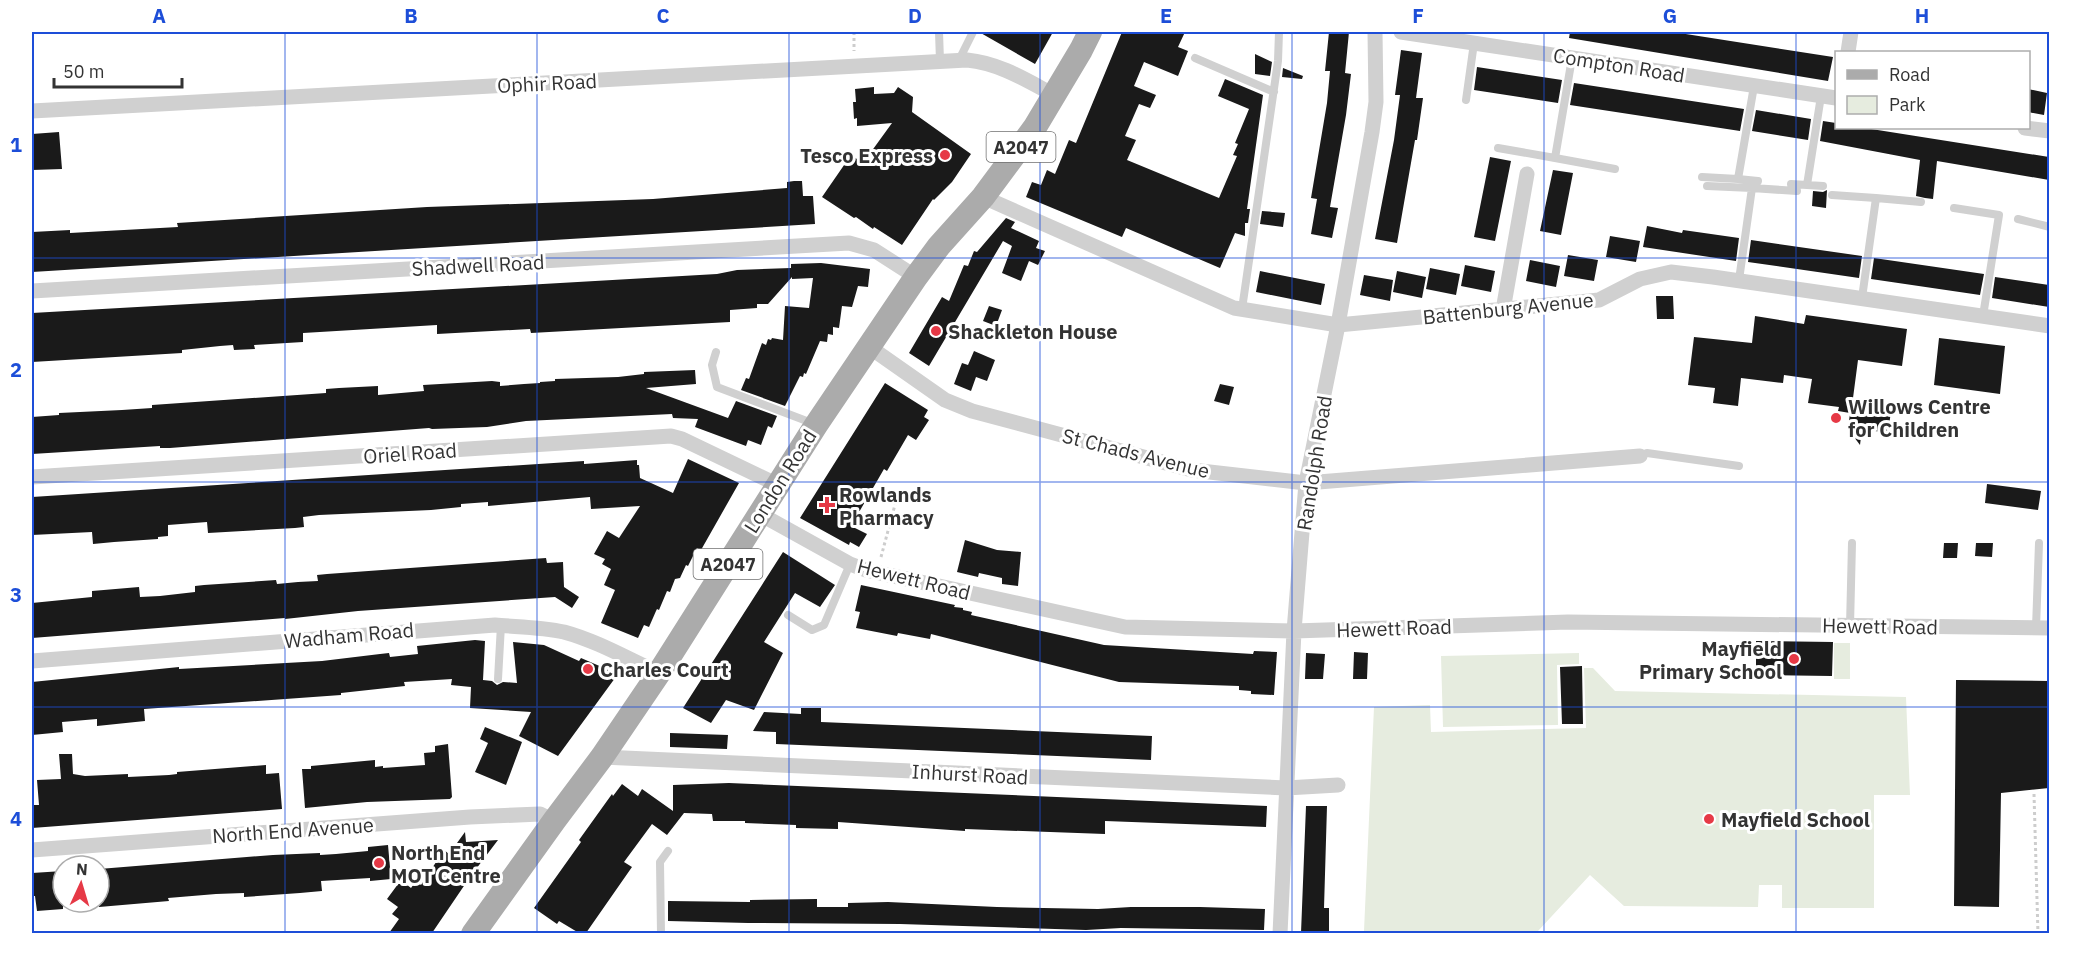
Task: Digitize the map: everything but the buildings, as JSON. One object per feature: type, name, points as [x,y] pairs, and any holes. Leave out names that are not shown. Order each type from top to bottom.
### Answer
[{"type":"main road","name":"London Road","points":[[474,933],[602,758],[816,425],[916,277],[1016,154],[1054,95],[1090,32]]},
{"type":"street","name":"Randolph Road","points":[[1280,933],[1294,631],[1306,483],[1338,325],[1372,132],[1376,102],[1375,32]]},
{"type":"street","name":"Compton Road","points":[[1401,32],[1468,38],[1572,58],[1829,97]]},
{"type":"street","points":[[1848,51],[1851,32]]},
{"type":"street","name":"Ophir Road","points":[[32,111],[958,60],[993,64],[1054,95]]},
{"type":"street","points":[[2030,129],[2049,131]]},
{"type":"street","points":[[1503,310],[1527,174]]},
{"type":"street","name":"Battenburg Avenue","points":[[983,197],[1242,310],[1338,325],[1599,300],[1640,279],[1671,272],[1983,316],[2049,322]]},
{"type":"street","name":"Shadwell Road","points":[[32,291],[849,243],[874,250],[916,277]]},
{"type":"street","name":"St Chads Avenue","points":[[868,346],[945,400],[972,411],[1192,470],[1306,483],[1640,456]]},
{"type":"street","name":"Oriel Road","points":[[32,477],[671,436],[682,439],[778,485]]},
{"type":"street","name":"Hewett Road","points":[[760,514],[850,564],[877,573],[1125,627],[1294,631],[1568,622],[2043,628]]},
{"type":"street","name":"Wadham Road","points":[[32,661],[501,625],[541,628],[565,633],[593,643],[658,673]]},
{"type":"street","name":"Inhurst Road","points":[[602,758],[1286,788],[1338,784]]},
{"type":"street","name":"North End Avenue","points":[[32,850],[470,817],[540,814],[554,821]]},
{"type":"lane","points":[[939,32],[940,61]]},
{"type":"lane","points":[[958,60],[973,32]]},
{"type":"lane","points":[[1242,310],[1274,92],[1279,32]]},
{"type":"lane","points":[[1466,100],[1468,38]]},
{"type":"lane","points":[[1195,58],[1274,92]]},
{"type":"lane","points":[[1555,158],[1572,58]]},
{"type":"lane","points":[[1738,179],[1754,86]]},
{"type":"lane","points":[[1807,185],[1829,97]]},
{"type":"lane","points":[[1498,148],[1615,169]]},
{"type":"lane","points":[[1702,177],[1758,181]]},
{"type":"lane","points":[[1791,184],[1823,186]]},
{"type":"lane","points":[[1707,186],[1797,191]]},
{"type":"lane","points":[[1739,280],[1752,188]]},
{"type":"lane","points":[[1832,195],[1921,202]]},
{"type":"lane","points":[[1862,298],[1876,198]]},
{"type":"lane","points":[[1954,208],[1999,215],[1983,316]]},
{"type":"lane","points":[[2018,219],[2049,227]]},
{"type":"lane","points":[[716,352],[712,365],[717,387],[816,425]]},
{"type":"lane","points":[[1640,456],[1647,453],[1739,466]]},
{"type":"lane","points":[[1850,626],[1852,543]]},
{"type":"lane","points":[[2039,543],[2043,628]]},
{"type":"lane","points":[[788,615],[812,630],[824,625],[850,564]]},
{"type":"lane","points":[[498,679],[501,625]]},
{"type":"lane","points":[[661,933],[660,862],[668,851]]},
{"type":"path","points":[[854,32],[855,54]]},
{"type":"path","points":[[877,573],[896,501]]},
{"type":"path","points":[[2034,794],[2038,933]]},
{"type":"green space","points":[[1834,643],[1850,643],[1850,679],[1834,679]]},
{"type":"green space","points":[[1579,653],[1579,664],[1557,665],[1558,725],[1443,727],[1441,656]]},
{"type":"green space","points":[[1584,668],[1593,668],[1615,691],[1906,697],[1910,795],[1874,795],[1874,908],[1782,908],[1782,885],[1759,885],[1758,907],[1624,906],[1590,875],[1538,931],[1364,931],[1374,707],[1430,705],[1431,732],[1586,728]]},
{"type":"place","name":"Tesco Express","points":[[945,155]]},
{"type":"place","name":"Shackleton House","points":[[936,331]]},
{"type":"place","name":"Willows Centre for Children","points":[[1836,418]]},
{"type":"place","name":"Rowlands Pharmacy","points":[[827,505]]},
{"type":"place","name":"Mayfield Primary School","points":[[1794,659]]},
{"type":"place","name":"Charles Court","points":[[588,669]]},
{"type":"place","name":"Mayfield School","points":[[1709,819]]},
{"type":"place","name":"North End MOT Centre","points":[[379,863]]}]
